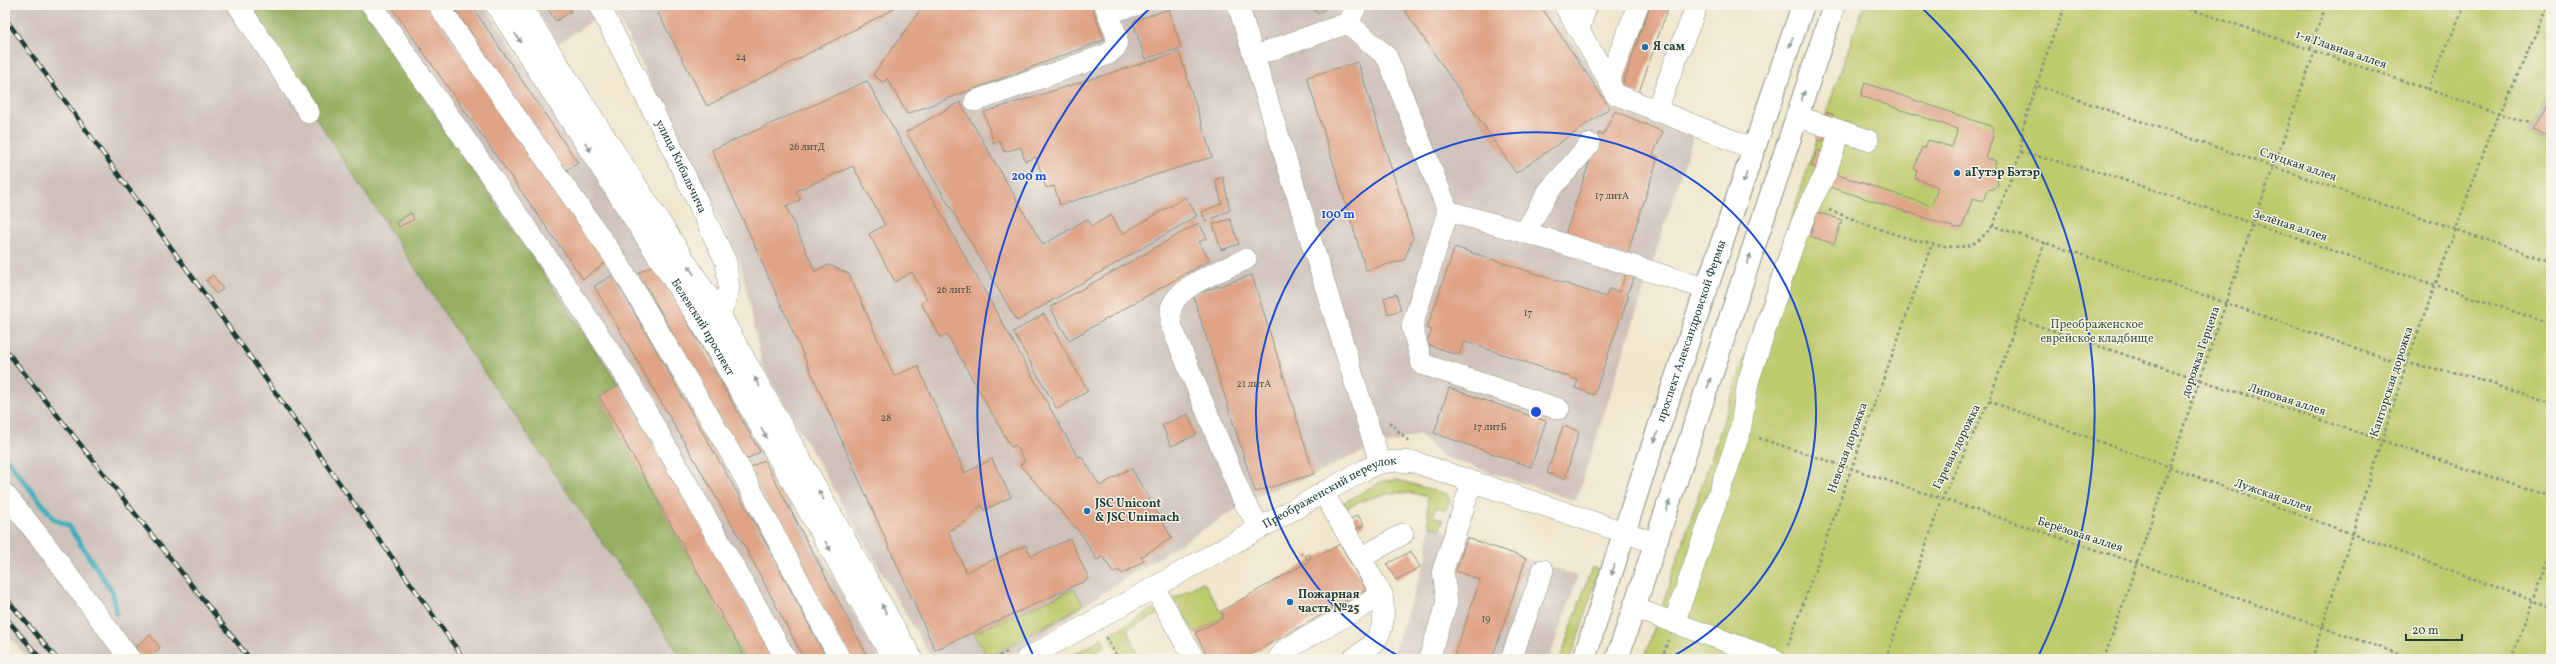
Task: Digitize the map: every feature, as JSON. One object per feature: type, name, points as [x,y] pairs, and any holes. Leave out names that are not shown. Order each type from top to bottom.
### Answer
[{"type":"main road","name":"проспект Александровской Фермы","points":[[1584,659],[1803,5]]},
{"type":"main road","points":[[1617,659],[1834,5]]},
{"type":"street","points":[[238,5],[309,113]]},
{"type":"street","points":[[372,5],[570,291],[629,381],[786,659]]},
{"type":"street","points":[[438,5],[617,261],[740,469],[840,659]]},
{"type":"street","name":"Белевский проспект","points":[[496,5],[712,321],[893,659]]},
{"type":"street","name":"Белевский проспект","points":[[520,5],[712,321],[912,659]]},
{"type":"street","name":"улица Кибальчича","points":[[599,5],[674,152],[726,262],[729,290],[712,321]]},
{"type":"street","points":[[975,101],[1108,54],[1116,47],[1117,37],[1107,9],[1136,5]]},
{"type":"street","points":[[1238,5],[1380,463]]},
{"type":"street","points":[[1268,51],[1348,23],[1357,5]]},
{"type":"street","points":[[1564,5],[1610,81],[1615,94],[1656,112],[1754,149]]},
{"type":"street","points":[[1579,29],[1587,5]]},
{"type":"street","points":[[1610,81],[1638,5]]},
{"type":"street","points":[[1656,112],[1697,5]]},
{"type":"street","points":[[1348,23],[1387,57],[1448,211],[1412,326],[1422,364],[1559,409]]},
{"type":"street","points":[[1796,116],[1868,140]]},
{"type":"street","points":[[1668,620],[1740,432],[1748,382],[1794,242],[1810,203],[1825,175],[1840,131]]},
{"type":"street","points":[[1525,233],[1548,192],[1590,144]]},
{"type":"street","points":[[1448,211],[1525,233],[1707,290]]},
{"type":"street","points":[[1246,259],[1188,288],[1178,296],[1172,309],[1171,325],[1244,502],[1260,528]]},
{"type":"street","name":"Преображенский переулок","points":[[1026,659],[1322,492],[1380,463],[1396,461],[1414,462],[1656,543]]},
{"type":"street","points":[[1429,659],[1447,602],[1443,570],[1472,482]]},
{"type":"street","points":[[1322,492],[1382,595],[1385,615],[1380,635],[1369,649],[1353,659]]},
{"type":"street","points":[[5,494],[56,558],[130,659]]},
{"type":"street","points":[[1361,558],[1403,534]]},
{"type":"street","points":[[1511,659],[1543,570]]},
{"type":"street","points":[[1154,587],[1194,659]]},
{"type":"street","points":[[1278,659],[1285,650],[1382,595]]},
{"type":"street","points":[[1634,608],[1780,655]]},
{"type":"path","points":[[1810,203],[1932,244],[1956,248],[1971,245],[1982,238],[1993,226],[2021,152],[2023,127],[2038,86],[2052,38],[2066,5]]},
{"type":"path","name":"1-я Главная аллея","points":[[2178,5],[2528,123]]},
{"type":"path","points":[[2310,49],[2326,5]]},
{"type":"path","points":[[2427,90],[2465,5]]},
{"type":"path","name":"Канторская дорожка","points":[[2312,659],[2324,627],[2407,362],[2435,284],[2498,114],[2505,104],[2548,5]]},
{"type":"path","name":"дорожка Герцена","points":[[2104,659],[2253,224],[2316,51]]},
{"type":"path","name":"Слуцкая аллея","points":[[2038,86],[2551,262]]},
{"type":"path","name":"Зелёная аллея","points":[[2021,152],[2103,173],[2551,324]]},
{"type":"path","points":[[1993,226],[2154,278],[2226,305],[2387,359],[2467,374],[2551,405]]},
{"type":"path","name":"Гаревая дорожка","points":[[1886,659],[1942,499],[1989,401],[2045,242]]},
{"type":"path","name":"Невская дорожка","points":[[1780,655],[1932,244]]},
{"type":"path","name":"Липовая аллея","points":[[2018,319],[2551,497]]},
{"type":"path","name":"Лужская аллея","points":[[1989,401],[2169,468],[2353,533],[2551,607]]},
{"type":"path","points":[[1387,419],[1405,438],[1416,446]]},
{"type":"path","name":"Берёзовая аллея","points":[[1740,432],[2136,563],[2414,659]]},
{"type":"path","points":[[2511,659],[2551,554]]},
{"type":"path","points":[[1104,633],[1118,659]]},
{"type":"shaded area","points":[[5,5],[242,5],[470,352],[683,659],[28,659],[5,631]]},
{"type":"shaded area","points":[[361,5],[484,5],[656,262],[879,659],[746,659],[599,396],[619,385]]},
{"type":"shaded area","points":[[533,5],[592,5],[598,17],[558,44]]},
{"type":"shaded area","points":[[612,5],[1548,5],[1609,97],[1695,131],[1576,501],[1442,456],[1419,434],[1349,457],[1315,475],[1259,495],[1125,578],[1006,659],[932,659],[762,365],[740,261]]},
{"type":"shaded area","points":[[2551,92],[2551,137],[2530,130]]},
{"type":"shaded area","points":[[1429,525],[1578,576],[1549,659],[1391,659],[1427,556]]},
{"type":"green space","points":[[242,5],[361,5],[619,385],[599,396],[746,659],[683,659],[470,352]]},
{"type":"green space","name":"Преображенское еврейское кладбище","points":[[1864,5],[2551,5],[2551,92],[2530,130],[2551,137],[2551,659],[1644,659],[1827,110]]},
{"type":"green space","points":[[1398,480],[1447,494],[1450,501],[1446,510],[1436,507],[1433,516],[1443,520],[1440,529],[1429,525],[1427,496],[1416,494],[1393,493],[1382,495],[1361,501],[1341,511],[1339,505],[1383,481]]},
{"type":"green space","points":[[1592,567],[1599,569],[1571,659],[1560,659]]},
{"type":"green space","points":[[1202,582],[1205,584],[1224,617],[1195,633],[1177,603],[1173,605],[1172,603],[1173,599]]},
{"type":"green space","points":[[1074,589],[1083,605],[988,658],[974,633]]},
{"type":"green space","points":[[1152,609],[1160,613],[1127,629],[1139,659],[1122,659],[1109,635]]},
{"type":"green space","points":[[1102,638],[1106,647],[1083,659],[1067,659]]},
{"type":"building","points":[[390,5],[426,5],[607,262],[583,279]]},
{"type":"building","points":[[452,5],[471,5],[578,163],[565,171]]},
{"type":"building","points":[[545,5],[568,5],[571,11],[556,21]]},
{"type":"building","points":[[654,5],[892,5],[894,9],[707,106]]},
{"type":"building","points":[[924,5],[1091,5],[1104,40],[907,114],[887,78],[884,83],[873,75]]},
{"type":"building","points":[[1311,5],[1330,5],[1318,14]]},
{"type":"building","points":[[1401,5],[1540,5],[1610,108],[1516,173]]},
{"type":"building","name":"Я сам","points":[[1650,5],[1669,5],[1638,95],[1621,89]]},
{"type":"building","points":[[1169,9],[1181,48],[1145,59],[1133,21]]},
{"type":"building","points":[[1179,52],[1212,157],[1060,205],[1054,186],[1046,188],[1036,157],[1025,161],[1021,147],[1004,152],[1000,141],[994,144],[984,112]]},
{"type":"building","points":[[1358,62],[1413,238],[1404,260],[1366,270],[1307,77]]},
{"type":"building","points":[[867,81],[1077,456],[1082,457],[1100,486],[1131,468],[1172,538],[1141,557],[1144,561],[1122,574],[1119,570],[1113,573],[1103,556],[1097,560],[1082,535],[1020,465],[1025,461],[1015,445],[1011,447],[947,334],[941,338],[921,303],[927,299],[912,272],[895,282],[869,234],[885,225],[853,166],[796,191],[800,200],[786,206],[815,271],[829,265],[849,274],[894,376],[918,366],[965,473],[992,459],[1011,497],[984,510],[981,505],[964,523],[948,531],[966,572],[1026,545],[1031,556],[1070,539],[1089,579],[935,650],[712,150]]},
{"type":"building","points":[[1865,83],[1993,127],[1994,133],[1986,158],[1996,161],[1992,174],[1997,178],[1998,185],[1993,189],[1987,190],[1983,201],[1973,198],[1962,227],[1956,228],[1830,187],[1835,174],[1932,206],[1938,187],[1915,178],[1917,170],[1914,169],[1922,147],[1925,148],[1928,140],[1952,147],[1958,129],[1861,96]]},
{"type":"building","points":[[2551,98],[2551,136],[2533,129]]},
{"type":"building","points":[[960,102],[1043,245],[1087,219],[1092,226],[1111,215],[1122,234],[1186,197],[1197,216],[1017,321],[906,132]]},
{"type":"building","points":[[1615,111],[1663,132],[1653,155],[1658,157],[1627,255],[1565,235],[1599,133],[1603,135]]},
{"type":"building","points":[[1826,112],[1833,114],[1830,123],[1823,121]]},
{"type":"building","points":[[1820,131],[1826,133],[1823,142],[1817,140]]},
{"type":"building","points":[[1817,150],[1824,152],[1818,169],[1811,166]]},
{"type":"building","points":[[1223,177],[1230,210],[1206,222],[1202,212],[1222,203],[1215,180]]},
{"type":"building","points":[[1817,212],[1842,220],[1834,244],[1810,236]]},
{"type":"building","points":[[411,213],[414,219],[399,227],[396,222]]},
{"type":"building","points":[[1230,219],[1239,244],[1221,250],[1213,224]]},
{"type":"building","points":[[1199,223],[1207,238],[1199,242],[1210,260],[1069,340],[1050,307]]},
{"type":"building","points":[[1455,247],[1606,297],[1609,289],[1619,292],[1627,271],[1636,274],[1626,295],[1629,295],[1594,395],[1575,388],[1578,380],[1464,341],[1459,355],[1426,344],[1432,330],[1427,328]]},
{"type":"building","points":[[655,264],[760,452],[743,461],[639,273]]},
{"type":"building","points":[[213,275],[223,289],[216,294],[206,280]]},
{"type":"building","points":[[613,275],[767,545],[827,659],[804,659],[749,554],[594,286]]},
{"type":"building","points":[[1252,275],[1314,474],[1255,492],[1193,295]]},
{"type":"building","points":[[1396,294],[1401,310],[1388,314],[1384,298]]},
{"type":"building","points":[[1044,314],[1088,391],[1057,409],[1013,332]]},
{"type":"building","points":[[619,385],[775,659],[746,659],[599,396]]},
{"type":"building","points":[[1449,388],[1546,421],[1531,467],[1434,433]]},
{"type":"building","points":[[1188,414],[1196,435],[1171,446],[1162,425]]},
{"type":"building","points":[[1563,426],[1579,431],[1565,479],[1547,473]]},
{"type":"building","points":[[764,460],[869,659],[851,659],[749,468]]},
{"type":"building","points":[[1358,515],[1364,525],[1354,530],[1349,520]]},
{"type":"building","points":[[1467,538],[1526,558],[1492,659],[1453,659],[1480,580],[1456,571]]},
{"type":"building","name":"Пожарная часть №25","points":[[1340,544],[1366,590],[1248,656],[1249,659],[1209,659],[1195,633],[1224,617],[1221,611]]},
{"type":"building","points":[[1411,551],[1420,567],[1396,580],[1387,564]]},
{"type":"building","points":[[1309,554],[1311,557],[1308,560],[1305,556]]},
{"type":"building","points":[[150,635],[160,648],[145,659],[135,647]]},
{"type":"waterway","points":[[5,457],[54,519],[68,525],[113,593],[116,613]]},
{"type":"railway","points":[[5,18],[246,351],[464,659]]},
{"type":"railway","points":[[5,349],[250,659]]},
{"type":"railway","points":[[5,597],[57,659]]},
{"type":"railway","points":[[5,617],[41,659]]},
{"type":"place","name":"Я сам","points":[[1645,47]]},
{"type":"place","name":"аГутэр Бэтэр","points":[[1957,173]]},
{"type":"place","name":"JSC Unicont & JSC Unimach","points":[[1087,511]]},
{"type":"place","name":"Пожарная часть №25","points":[[1290,602]]}]
